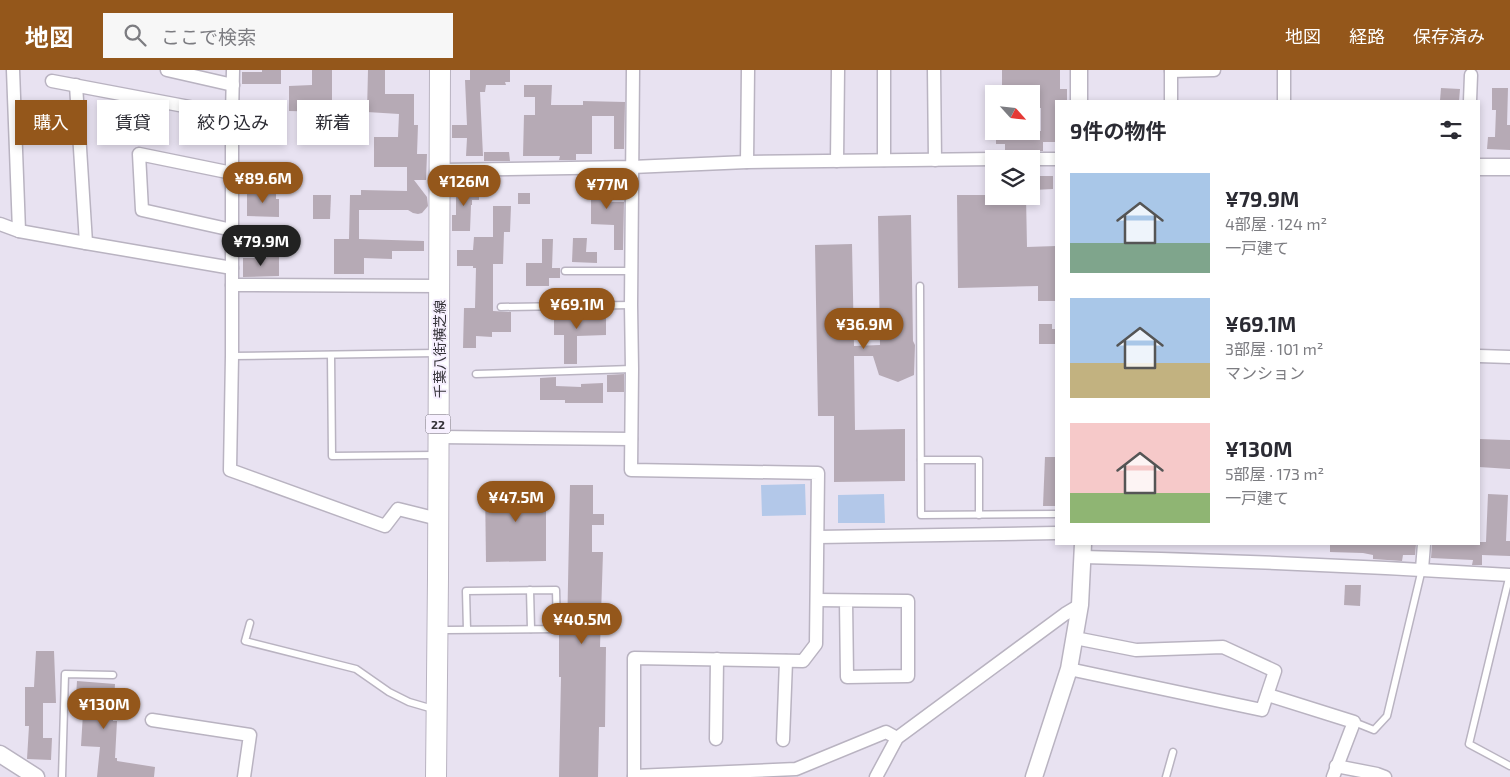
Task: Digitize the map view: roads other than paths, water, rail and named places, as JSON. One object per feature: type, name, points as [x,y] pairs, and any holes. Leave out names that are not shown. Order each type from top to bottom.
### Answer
[{"type":"main road","name":"千葉八街横芝線","points":[[436,777],[440,70]]},
{"type":"street","points":[[167,70],[233,84]]},
{"type":"street","points":[[232,100],[233,70]]},
{"type":"street","points":[[632,70],[631,470],[818,473],[816,644],[803,661],[634,658],[634,776],[796,769],[886,732],[897,738]]},
{"type":"street","points":[[747,162],[748,70]]},
{"type":"street","points":[[837,161],[838,70]]},
{"type":"street","points":[[884,70],[884,160]]},
{"type":"street","points":[[934,70],[935,160]]},
{"type":"street","points":[[1078,70],[1079,100]]},
{"type":"street","points":[[1171,100],[1171,70],[1214,70]]},
{"type":"street","points":[[1284,70],[1284,100]]},
{"type":"street","points":[[8,72],[19,231]]},
{"type":"street","points":[[1470,100],[1471,75]]},
{"type":"street","points":[[52,81],[179,105]]},
{"type":"street","points":[[76,86],[86,244]]},
{"type":"street","points":[[232,145],[230,470],[384,526],[398,510],[438,519]]},
{"type":"street","points":[[232,173],[138,154],[142,210],[232,230]]},
{"type":"street","points":[[440,170],[632,168],[747,162],[985,159]]},
{"type":"street","points":[[1040,159],[1055,159]]},
{"type":"street","points":[[1480,167],[1510,167]]},
{"type":"street","points":[[0,224],[19,231],[86,244],[232,268]]},
{"type":"street","points":[[232,285],[439,286]]},
{"type":"street","points":[[1480,356],[1510,357]]},
{"type":"street","points":[[438,446],[632,439]]},
{"type":"street","points":[[818,537],[1055,533]]},
{"type":"street","points":[[1422,570],[1424,545]]},
{"type":"street","points":[[1034,777],[1069,669],[1080,605],[1083,550],[1180,559],[1510,574]]},
{"type":"street","points":[[817,600],[908,601],[908,676],[846,677],[846,601]]},
{"type":"street","points":[[876,777],[897,738],[1065,614],[1080,605]]},
{"type":"street","points":[[1069,669],[1262,710],[1275,671],[1223,647],[1136,650],[1075,638]]},
{"type":"street","points":[[716,739],[717,659]]},
{"type":"street","points":[[783,740],[786,661]]},
{"type":"street","points":[[1268,695],[1354,722],[1334,772],[1377,774],[1385,777]]},
{"type":"street","points":[[152,720],[250,735],[244,777]]},
{"type":"street","points":[[0,754],[36,777]]},
{"type":"lane","points":[[565,271],[632,271]]},
{"type":"lane","points":[[920,286],[921,515],[1055,514]]},
{"type":"lane","points":[[501,307],[631,305]]},
{"type":"lane","points":[[232,356],[439,353]]},
{"type":"lane","points":[[331,355],[332,456],[438,446]]},
{"type":"lane","points":[[476,374],[632,369]]},
{"type":"lane","points":[[921,460],[978,460],[979,514]]},
{"type":"lane","points":[[1354,722],[1374,730],[1388,716],[1422,570]]},
{"type":"lane","points":[[1510,574],[1470,744],[1510,766]]},
{"type":"lane","points":[[530,590],[531,629]]},
{"type":"lane","points":[[438,630],[466,630],[557,629],[556,590],[466,591],[466,630]]},
{"type":"lane","points":[[250,623],[245,641],[356,669],[408,702],[437,710]]},
{"type":"lane","points":[[62,777],[65,674],[113,674]]},
{"type":"lane","points":[[1166,777],[1173,752]]},
{"type":"water","points":[[805,484],[806,515],[762,516],[761,485]]},
{"type":"water","points":[[884,494],[885,523],[838,523],[838,495]]}]
